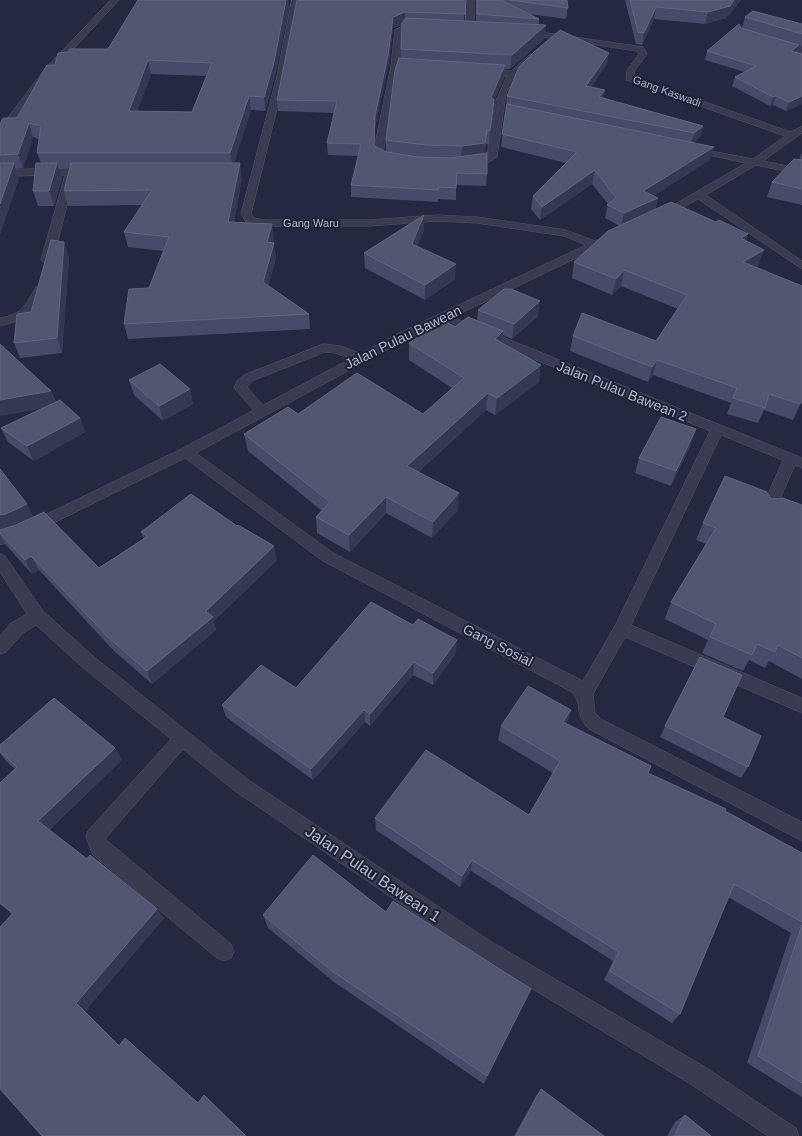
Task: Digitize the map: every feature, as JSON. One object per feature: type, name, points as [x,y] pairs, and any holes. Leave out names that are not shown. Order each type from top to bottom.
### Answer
[{"type":"street","points":[[0,134],[47,72],[86,33],[115,0]]},
{"type":"street","name":"Gang Waru","points":[[296,0],[282,76],[250,172],[246,214],[250,220],[256,222],[369,223],[437,218],[477,220],[566,233],[596,244]]},
{"type":"street","points":[[460,28],[474,28],[470,0]]},
{"type":"street","points":[[398,161],[384,160],[378,154],[389,83],[395,66],[396,36],[401,28],[431,28]]},
{"type":"street","name":"Gang Kaswadi","points":[[517,31],[640,49],[643,54],[631,70],[629,78],[798,133]]},
{"type":"street","points":[[550,42],[557,36]]},
{"type":"street","points":[[768,40],[802,50]]},
{"type":"street","points":[[460,164],[478,163],[492,157],[506,83],[513,74],[542,48]]},
{"type":"street","points":[[395,66],[418,68]]},
{"type":"street","points":[[475,72],[513,74]]},
{"type":"street","points":[[652,219],[700,196],[757,162],[798,133]]},
{"type":"street","points":[[682,147],[802,172]]},
{"type":"street","points":[[0,322],[24,315],[36,302],[70,171]]},
{"type":"street","points":[[0,172],[99,172]]},
{"type":"street","points":[[700,196],[802,266]]},
{"type":"street","name":"Jalan Pulau Bawean","points":[[0,540],[18,534],[186,452],[261,410],[442,317],[620,233]]},
{"type":"street","name":"Jalan Pulau Bawean 2","points":[[442,317],[796,461]]},
{"type":"street","points":[[261,410],[240,388],[241,384],[248,378],[324,348],[337,349],[360,358]]},
{"type":"street","points":[[717,430],[622,628],[584,693],[587,716],[595,724],[802,832]]},
{"type":"street","name":"Gang Sosial","points":[[186,452],[328,557],[578,687],[584,693]]},
{"type":"street","points":[[768,510],[796,461]]},
{"type":"street","name":"Jalan Pulau Bawean 1","points":[[0,560],[37,616],[87,662],[241,786],[483,948],[697,1075],[788,1136]]},
{"type":"street","points":[[0,647],[17,628],[37,616]]},
{"type":"street","points":[[622,628],[802,706]]},
{"type":"street","points":[[182,738],[95,837],[100,849],[224,951]]},
{"type":"building","points":[[138,0],[286,0],[274,62],[264,97],[249,96],[230,153],[37,153],[41,126],[29,123],[18,154],[0,155],[0,124],[3,118],[17,118],[47,65],[55,65],[58,53],[68,52],[70,49],[108,49]],"holes":[[[148,60],[212,63],[192,112],[129,111]]]},
{"type":"building","points":[[297,0],[466,0],[465,14],[405,12],[393,17],[388,55],[375,116],[374,146],[387,152],[417,157],[451,158],[487,153],[487,174],[457,173],[456,188],[439,187],[438,190],[351,185],[361,144],[327,143],[337,101],[277,100]]},
{"type":"building","points":[[477,0],[501,0],[539,19],[477,14]]},
{"type":"building","points":[[509,0],[567,0],[568,8]]},
{"type":"building","points":[[630,0],[734,0],[730,6],[708,12],[656,7],[644,33],[638,32]]},
{"type":"building","points":[[753,11],[802,24],[802,34],[745,17]]},
{"type":"building","points":[[406,18],[546,25],[512,55],[401,49],[402,23]]},
{"type":"building","points":[[739,24],[741,28],[799,45],[791,51],[802,54],[802,96],[789,102],[776,96],[773,97],[735,77],[756,66],[707,51]]},
{"type":"building","points":[[560,30],[609,53],[586,86],[605,90],[599,97],[703,126],[694,133],[507,96],[519,67]]},
{"type":"building","points":[[399,58],[505,65],[491,97],[494,100],[490,131],[487,130],[485,143],[462,146],[426,145],[386,140],[395,70]]},
{"type":"building","points":[[507,104],[714,147],[643,191],[658,198],[624,213],[607,205],[616,198],[595,170],[542,207],[533,196],[577,152],[502,134]]},
{"type":"building","points":[[794,159],[802,160],[802,189],[772,182]]},
{"type":"building","points":[[0,163],[14,163],[0,204]]},
{"type":"building","points":[[36,163],[57,163],[49,191],[33,191]]},
{"type":"building","points":[[71,163],[240,163],[228,222],[272,224],[267,242],[274,243],[263,282],[309,314],[124,324],[129,289],[149,288],[169,237],[124,232],[152,190],[64,191]]},
{"type":"building","points":[[671,202],[716,222],[719,220],[748,234],[741,238],[764,250],[743,262],[802,286],[802,401],[800,404],[769,394],[765,408],[733,398],[737,388],[657,360],[652,367],[573,336],[582,313],[656,341],[687,295],[624,270],[616,279],[574,262],[608,231]]},
{"type":"building","points":[[424,215],[412,244],[456,264],[425,285],[364,253]]},
{"type":"building","points":[[51,240],[64,242],[57,338],[14,343],[17,314],[31,312]]},
{"type":"building","points":[[504,289],[511,289],[540,301],[514,324],[478,310]]},
{"type":"building","points":[[468,317],[503,331],[495,339],[541,365],[497,398],[488,393],[407,466],[459,493],[433,522],[386,497],[349,535],[316,517],[330,502],[244,434],[288,407],[298,414],[357,373],[423,414],[464,378],[409,343],[444,321],[455,327]]},
{"type":"building","points":[[0,344],[51,391],[0,400]]},
{"type":"building","points":[[160,364],[190,389],[159,406],[129,380]]},
{"type":"building","points":[[60,400],[80,418],[27,446],[1,428]]},
{"type":"building","points":[[661,417],[696,429],[676,471],[639,458]]},
{"type":"building","points":[[0,469],[27,504],[0,515]]},
{"type":"building","points":[[725,476],[767,492],[771,499],[783,498],[802,505],[802,658],[778,645],[775,652],[757,644],[752,655],[710,637],[716,624],[671,602],[716,528],[703,523]]},
{"type":"building","points":[[191,494],[237,526],[274,546],[206,611],[213,617],[147,671],[108,637],[31,556],[25,560],[0,533],[0,530],[44,512],[99,568],[148,536],[141,532]]},
{"type":"building","points":[[371,602],[413,625],[418,619],[457,640],[433,673],[414,662],[370,714],[364,710],[311,769],[222,705],[261,665],[296,688]]},
{"type":"building","points":[[700,657],[742,675],[723,717],[761,736],[748,767],[665,726]]},
{"type":"building","points":[[528,686],[571,710],[563,722],[651,766],[648,773],[726,809],[725,811],[802,853],[802,922],[734,884],[680,1014],[610,971],[619,952],[472,860],[462,876],[375,818],[426,750],[529,815],[560,761],[501,726]]},
{"type":"building","points":[[54,698],[115,748],[38,821],[87,859],[90,855],[157,909],[76,1003],[119,1046],[125,1038],[198,1103],[204,1095],[246,1136],[42,1136],[0,1089],[0,927],[13,913],[0,903],[0,783],[17,767],[0,752],[0,745]]},
{"type":"building","points":[[313,855],[386,912],[393,901],[531,989],[487,1076],[332,971],[263,915]]},
{"type":"building","points":[[802,925],[802,1083],[758,1056]]},
{"type":"building","points":[[541,1089],[604,1136],[516,1136]]},
{"type":"building","points":[[685,1115],[711,1136],[674,1136]]}]
